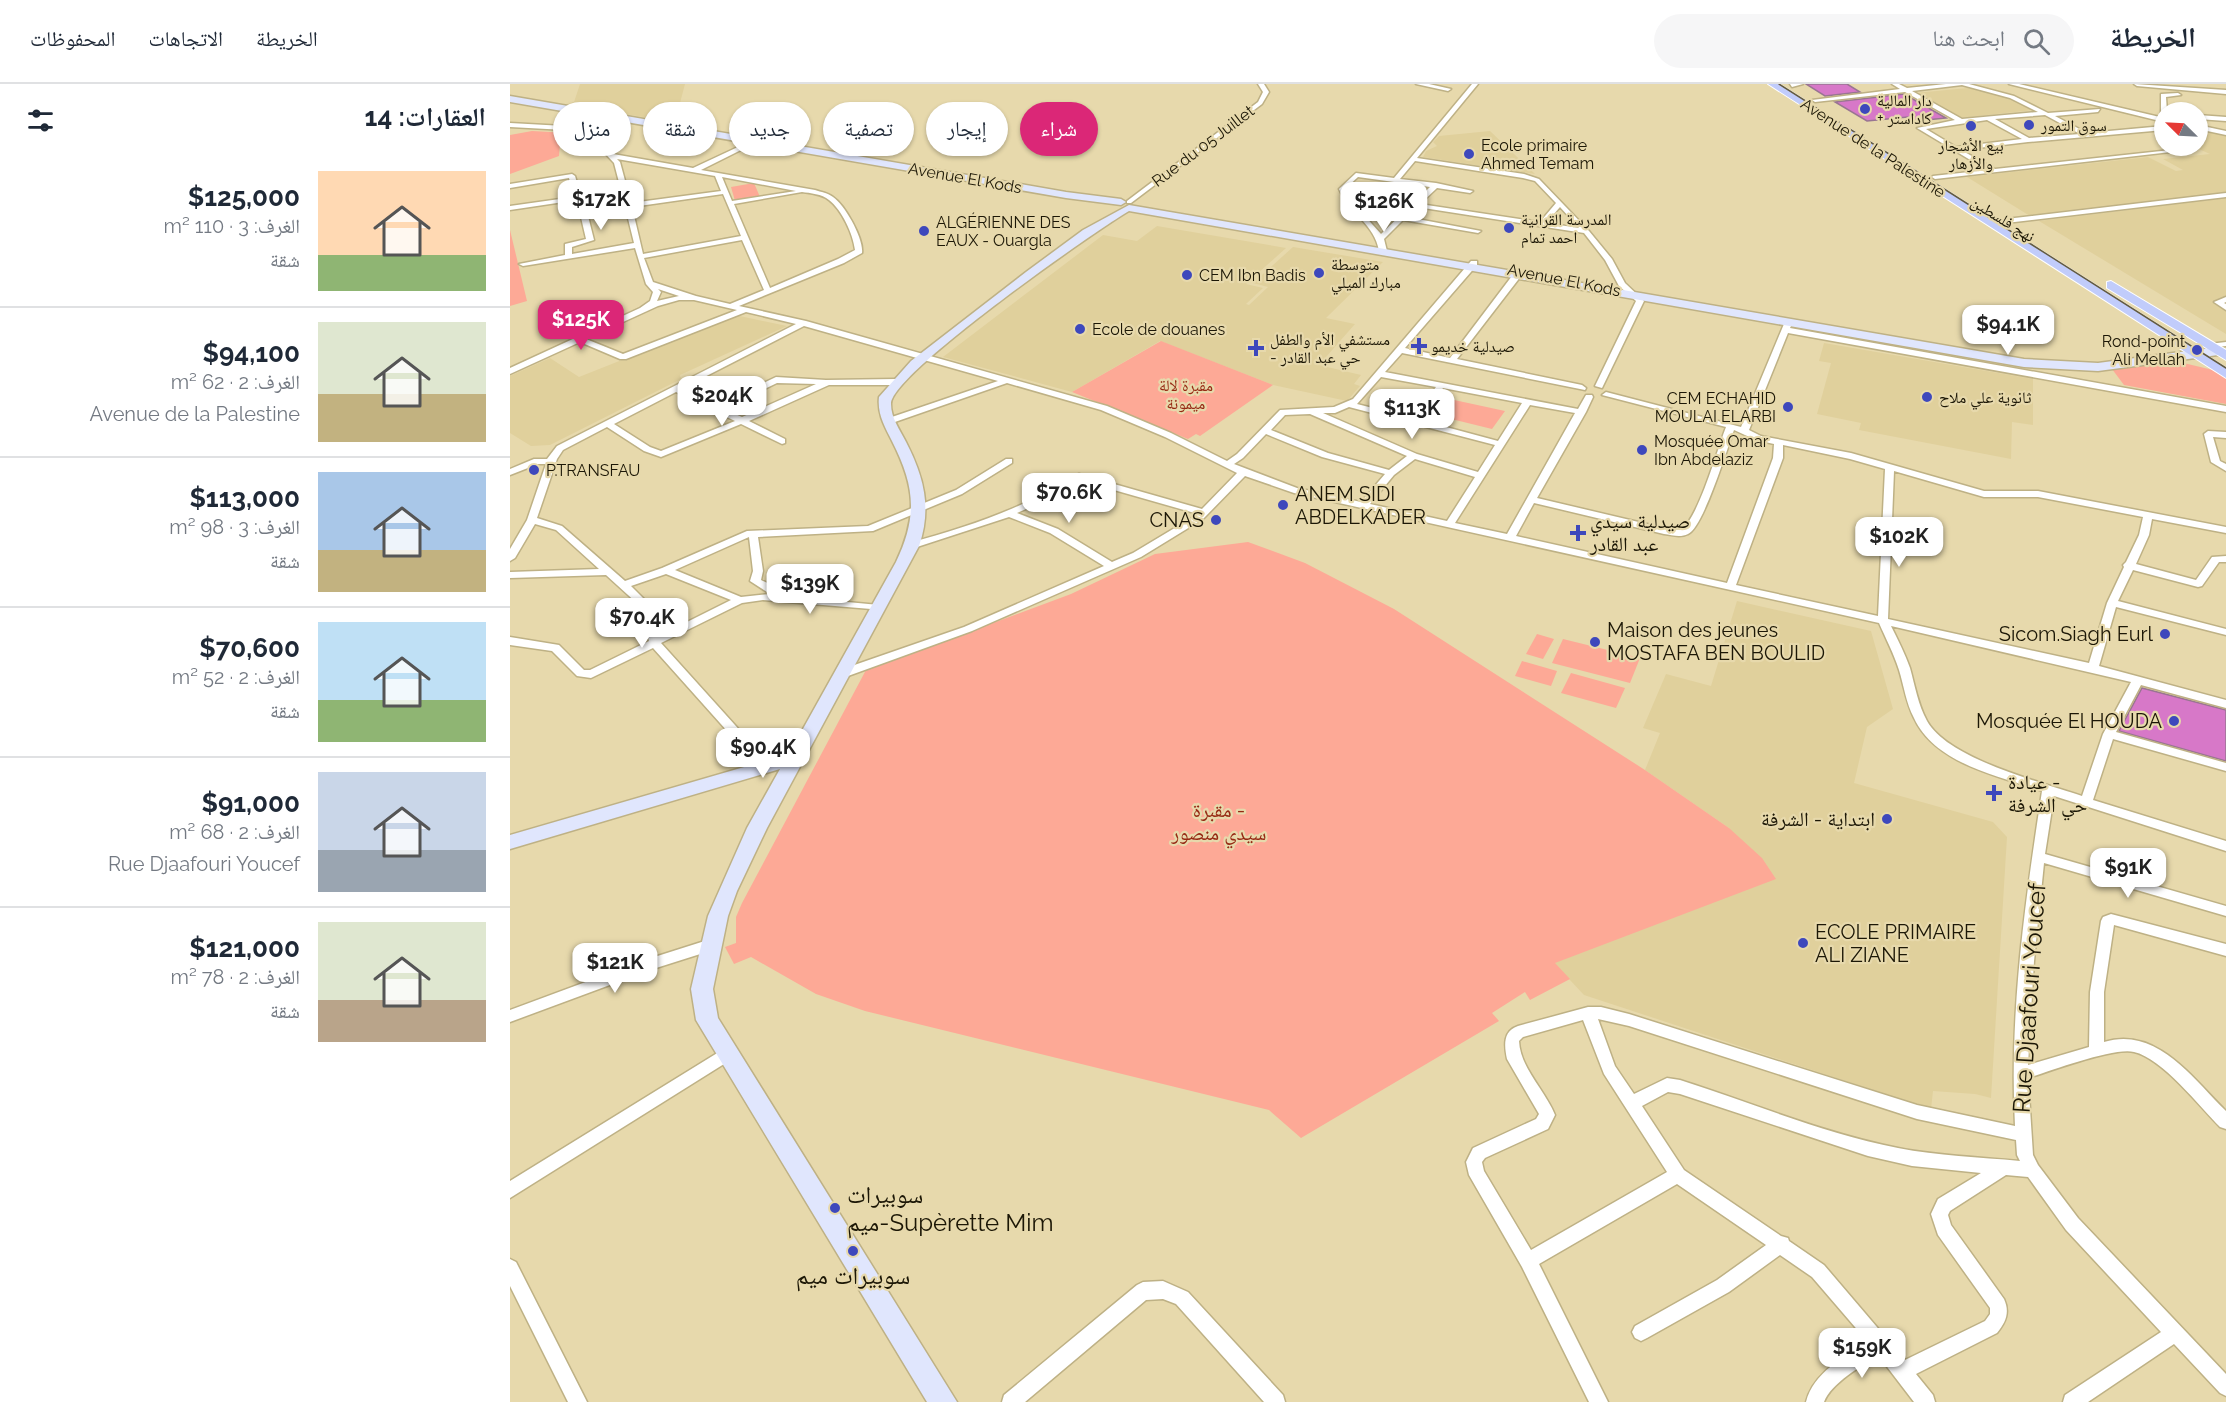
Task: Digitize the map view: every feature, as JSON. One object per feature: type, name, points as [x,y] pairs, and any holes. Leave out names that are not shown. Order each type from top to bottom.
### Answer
[{"type":"main road","name":"Avenue de la Palestine","points":[[1773,84],[2226,374]]},
{"type":"main road","name":"نهج فلسطين","points":[[1794,84],[1935,177],[2221,349]]},
{"type":"main road","name":"Avenue El Kods","points":[[510,99],[553,106]]},
{"type":"main road","name":"Avenue El Kods","points":[[631,120],[729,137]]},
{"type":"main road","name":"Avenue El Kods","points":[[811,151],[1124,206],[1383,245],[1518,274],[1634,294]]},
{"type":"main road","points":[[943,1402],[727,1054],[703,1008],[702,989],[726,891],[757,828],[844,673],[918,532],[920,511],[913,476],[889,421],[883,404],[885,397],[896,382],[924,356],[1124,206]]},
{"type":"main road","name":"Avenue El Kods","points":[[1473,264],[1634,294]]},
{"type":"main road","points":[[1634,294],[1787,326],[2038,370],[2104,366],[2190,352]]},
{"type":"main road","points":[[1634,294],[2040,361],[2093,362],[2221,349]]},
{"type":"main road","points":[[510,842],[796,758]]},
{"type":"street","name":"Rue du 05 Juillet","points":[[1124,206],[1260,103],[1266,92],[1261,84]]},
{"type":"street","points":[[1419,84],[1468,91]]},
{"type":"street","points":[[1396,180],[1475,84]]},
{"type":"street","points":[[1895,84],[1961,121]]},
{"type":"street","points":[[1815,100],[1962,84],[2012,97],[2085,134]]},
{"type":"street","points":[[2012,84],[2106,109],[2154,116]]},
{"type":"street","points":[[2137,84],[2226,92]]},
{"type":"street","points":[[2212,84],[2226,87]]},
{"type":"street","points":[[2203,90],[2206,97]]},
{"type":"street","points":[[2048,93],[2084,111]]},
{"type":"street","points":[[2163,102],[2163,95],[2226,99]]},
{"type":"street","points":[[1994,171],[1920,127],[1988,118],[2106,109]]},
{"type":"street","points":[[2136,115],[2154,124]]},
{"type":"street","points":[[1988,118],[2028,140]]},
{"type":"street","points":[[2208,118],[2226,119]]},
{"type":"street","points":[[510,125],[553,127]]},
{"type":"street","points":[[2146,129],[2154,133]]},
{"type":"street","points":[[1955,149],[2154,129]]},
{"type":"street","points":[[2208,129],[2226,133]]},
{"type":"street","points":[[1935,177],[2154,153]]},
{"type":"street","points":[[695,170],[729,154]]},
{"type":"street","points":[[613,156],[806,190],[827,195],[837,203],[860,248],[842,261],[732,306]]},
{"type":"street","points":[[613,156],[617,162],[640,257],[650,284],[658,295],[643,309]]},
{"type":"street","name":"Avenue El Kods","points":[[1413,159],[1537,180],[1587,232],[1634,294]]},
{"type":"street","points":[[717,174],[768,291]]},
{"type":"street","points":[[1436,185],[1401,218],[1383,245],[1357,213],[1342,189],[1356,175],[1436,185],[1470,191]]},
{"type":"street","points":[[569,256],[568,246],[590,240],[579,198],[571,176],[510,187],[512,208],[579,198],[623,192]]},
{"type":"street","points":[[729,203],[806,190]]},
{"type":"street","points":[[627,206],[726,192]]},
{"type":"street","points":[[2006,221],[2226,195]]},
{"type":"street","points":[[1541,225],[1559,204]]},
{"type":"street","points":[[1415,205],[1587,232]]},
{"type":"street","points":[[1401,218],[1478,231]]},
{"type":"street","points":[[640,257],[744,238]]},
{"type":"street","points":[[523,264],[637,245]]},
{"type":"street","points":[[1351,405],[1401,350],[1473,264]]},
{"type":"street","points":[[1452,360],[1518,274]]},
{"type":"street","points":[[650,284],[694,298],[803,323],[924,356],[1104,408],[1168,435],[1243,472],[1294,490],[2093,668],[2226,704]]},
{"type":"street","points":[[1599,386],[1640,303],[1634,294]]},
{"type":"street","points":[[510,371],[643,309],[669,299],[694,298]]},
{"type":"street","points":[[2226,299],[2218,302],[2226,308]]},
{"type":"street","points":[[578,339],[623,357],[747,309]]},
{"type":"street","points":[[510,558],[532,520],[556,452],[566,444],[606,423],[803,323]]},
{"type":"street","points":[[1744,431],[1787,326]]},
{"type":"street","points":[[1401,350],[1582,388],[1599,386],[1607,391],[1606,395]]},
{"type":"street","points":[[2038,370],[2226,409]]},
{"type":"street","points":[[1380,374],[1582,412]]},
{"type":"street","points":[[717,409],[776,380],[896,382]]},
{"type":"street","points":[[889,421],[1009,380]]},
{"type":"street","points":[[606,423],[658,454],[742,421],[828,382]]},
{"type":"street","points":[[1414,422],[1441,386]]},
{"type":"street","points":[[676,388],[782,441]]},
{"type":"street","points":[[1582,388],[1581,392],[1589,397],[1606,395],[1731,426],[1759,438],[1857,458],[1984,494],[2026,492],[2226,530]]},
{"type":"street","points":[[1510,538],[1589,397]]},
{"type":"street","points":[[1449,525],[1527,401]]},
{"type":"street","points":[[1227,465],[1240,456],[1283,412],[1351,405],[1500,444]]},
{"type":"street","points":[[1310,411],[1414,456],[1480,475]]},
{"type":"street","points":[[1532,500],[1664,531],[1684,532],[1690,529],[1697,514],[1731,426]]},
{"type":"street","points":[[1266,431],[1325,455],[1391,473]]},
{"type":"street","points":[[2226,435],[2208,434],[2216,462],[2226,468]]},
{"type":"street","points":[[1730,588],[1778,458],[1779,442]]},
{"type":"street","points":[[1363,506],[1391,473],[1414,456]]},
{"type":"street","points":[[510,472],[537,461],[551,462]]},
{"type":"street","points":[[622,586],[666,570],[739,536],[753,533],[862,530],[920,511],[988,478],[1009,462]]},
{"type":"street","points":[[1890,467],[1884,621],[1904,666],[1912,699],[1927,731],[1947,748],[1963,756],[2086,802],[2226,846]]},
{"type":"street","points":[[844,673],[968,629],[1113,567],[1177,534],[1205,513],[1243,472]]},
{"type":"street","points":[[912,545],[955,533],[1008,513],[1037,501],[1079,477],[1205,513]]},
{"type":"street","points":[[1008,513],[1054,531],[1113,567]]},
{"type":"street","points":[[2093,668],[2112,603],[2144,535],[2148,514]]},
{"type":"street","points":[[532,520],[559,528],[593,556],[606,572],[646,608],[649,628],[656,643],[766,767]]},
{"type":"street","points":[[753,533],[758,571],[755,581],[770,588],[781,599]]},
{"type":"street","points":[[2128,565],[2198,584],[2216,559],[2226,559]]},
{"type":"street","points":[[666,570],[740,600],[781,599],[879,608]]},
{"type":"street","points":[[510,575],[606,572]]},
{"type":"street","points":[[510,641],[555,648],[581,673],[591,674],[740,600]]},
{"type":"street","points":[[2112,603],[2226,632]]},
{"type":"street","points":[[2086,802],[2109,734],[2137,681]]},
{"type":"street","points":[[2109,734],[2226,766]]},
{"type":"street","name":"Rue Djaafouri Youcef","points":[[2049,789],[2033,891],[2020,1074],[2021,1134],[2025,1155],[2032,1170],[2072,1224],[2226,1388]]},
{"type":"street","points":[[2040,857],[2226,911]]},
{"type":"street","points":[[2096,1051],[2097,992],[2111,919],[2226,950]]},
{"type":"street","points":[[510,1016],[650,964],[711,945]]},
{"type":"street","points":[[1588,1013],[1609,1069],[1678,1175],[1818,1270],[1926,1402]]},
{"type":"street","points":[[1599,1402],[1528,1261],[1473,1167],[1474,1159],[1479,1153],[1542,1124],[1546,1116],[1540,1099],[1512,1055],[1512,1039],[1518,1032],[1588,1013],[1629,1020],[1917,1112],[2021,1134]]},
{"type":"street","points":[[2020,1074],[2116,1045],[2143,1047],[2159,1057],[2226,1122]]},
{"type":"street","points":[[510,1190],[727,1054]]},
{"type":"street","points":[[1631,1104],[1667,1085],[1680,1087],[1778,1121],[1893,1155],[1938,1163],[2032,1170]]},
{"type":"street","points":[[1902,1371],[1991,1327],[1998,1320],[1998,1305],[1944,1229],[1939,1214],[1944,1205],[2005,1167]]},
{"type":"street","points":[[1528,1261],[1678,1175]]},
{"type":"street","points":[[1641,1332],[1723,1286],[1782,1244]]},
{"type":"street","points":[[510,1268],[578,1402]]},
{"type":"street","points":[[1011,1402],[1143,1291],[1163,1290],[1182,1298],[1276,1402]]},
{"type":"street","points":[[2072,1402],[2175,1333]]},
{"type":"street","points":[[1815,1402],[1815,1396],[1822,1385],[1880,1343]]},
{"type":"shaded area","points":[[580,84],[685,84],[680,102],[643,102],[643,117],[631,115],[631,102],[574,102]]},
{"type":"shaded area","points":[[1968,88],[2011,99],[2034,110],[1959,118],[1915,93]]},
{"type":"shaded area","name":"Ecole primaire Ahmed Temam","points":[[1490,131],[1535,174],[1423,157],[1426,151],[1437,146],[1433,142],[1439,136]]},
{"type":"shaded area","points":[[2208,131],[2226,135],[2226,192],[2030,216],[1967,177],[2148,157],[2176,171],[2183,170],[2163,159],[2210,154],[2208,153]]},
{"type":"shaded area","points":[[2226,198],[2226,334],[2039,221]]},
{"type":"shaded area","points":[[1157,226],[1286,248],[1246,284],[1263,288],[1246,304],[1249,305],[1268,287],[1253,283],[1293,247],[1383,262],[1326,318],[1355,324],[1319,365],[1361,375],[1354,384],[1360,386],[1347,401],[1273,385],[1160,341],[1072,392],[943,357],[1103,235],[1137,241]]},
{"type":"shaded area","points":[[735,315],[787,326],[680,375],[681,379],[550,445],[531,446],[510,433],[510,376],[550,358],[579,377]]},
{"type":"shaded area","name":"ثانوية علي ملاح","points":[[1824,343],[2033,379],[2033,425],[2012,422],[2011,459],[1859,430],[1861,423],[1817,414],[1831,363],[1819,361]]},
{"type":"shaded area","name":"ECOLE PRIMAIRE ALI ZIANE","points":[[1737,601],[1871,631],[1893,709],[1867,727],[1854,783],[1993,822],[2007,837],[1991,1098],[1975,1094],[1933,1091],[1931,1109],[1584,995],[1554,963],[1654,923],[1729,828],[1645,770],[1660,733],[1643,728],[1666,674],[1711,686]]},
{"type":"green space","points":[[532,131],[553,132],[553,156],[559,156],[510,174],[510,135]]},
{"type":"green space","points":[[754,183],[760,197],[735,201],[731,187]]},
{"type":"green space","points":[[510,230],[527,301],[510,306]]},
{"type":"green space","name":"مقبرة لالة ميمونة","points":[[1161,341],[1273,385],[1200,436],[1196,434],[1188,439],[1072,392]]},
{"type":"green space","points":[[2175,361],[2213,370],[2226,378],[2226,404],[2124,385],[2112,369]]},
{"type":"green space","points":[[1445,398],[1505,411],[1492,429],[1431,414]]},
{"type":"green space","name":"مقبرة - سيدي منصور","points":[[1248,542],[1305,563],[1394,609],[1645,770],[1729,828],[1762,858],[1776,879],[1555,963],[1570,979],[1530,1000],[1525,992],[1492,1013],[1499,1021],[1301,1138],[1269,1110],[865,1011],[816,994],[751,957],[734,964],[725,947],[736,943],[736,917],[742,903],[866,670],[1071,594],[1155,554]]},
{"type":"green space","points":[[1537,634],[1554,639],[1543,659],[1526,654]]},
{"type":"green space","points":[[1563,639],[1640,658],[1630,683],[1552,663]]},
{"type":"green space","points":[[1522,661],[1557,671],[1551,686],[1515,676]]},
{"type":"green space","points":[[1571,673],[1625,688],[1616,708],[1561,693]]},
{"type":"building","points":[[1806,84],[1847,84],[1860,92],[1825,96]]},
{"type":"building","points":[[1904,94],[1946,118],[1916,121],[1908,117],[1867,121],[1835,102]]},
{"type":"building","name":"Mosquée El HOUDA","points":[[2142,688],[2226,710],[2226,761],[2119,731]]},
{"type":"tram line","points":[[1779,84],[2226,368]]},
{"type":"place","name":"دار المالية + كاداستر","points":[[1865,109]]},
{"type":"place","name":"سوق التمور","points":[[2029,125]]},
{"type":"place","name":"بيع الأشجار والأزهار","points":[[1971,126]]},
{"type":"place","name":"Ecole primaire Ahmed Temam","points":[[1469,154]]},
{"type":"place","name":"المدرسة القرانية احمد تمام","points":[[1509,228]]},
{"type":"place","name":"ALGÉRIENNE DES EAUX - Ouargla","points":[[924,231]]},
{"type":"place","name":"متوسطة مبارك الميلي","points":[[1319,273]]},
{"type":"place","name":"CEM Ibn Badis","points":[[1187,275]]},
{"type":"place","name":"Ecole de douanes","points":[[1080,329]]},
{"type":"place","name":"صيدلية خديمو","points":[[1419,346]]},
{"type":"place","name":"مستشفي الأم والطفل - حي عبد القادر","points":[[1256,348]]},
{"type":"place","name":"Rond-point Ali Mellah","points":[[2197,350]]},
{"type":"place","name":"ثانوية علي ملاح","points":[[1927,397]]},
{"type":"place","name":"CEM ECHAHID MOULAI ELARBI","points":[[1788,407]]},
{"type":"place","name":"Mosquée Omar Ibn Abdelaziz","points":[[1642,450]]},
{"type":"place","name":"P.TRANSFAU","points":[[534,470]]},
{"type":"place","name":"ANEM SIDI ABDELKADER","points":[[1283,505]]},
{"type":"place","name":"CNAS","points":[[1216,520]]},
{"type":"place","name":"صيدلية سيدي عبد القادر","points":[[1578,533]]},
{"type":"place","name":"Sicom.Siagh Eurl","points":[[2165,634]]},
{"type":"place","name":"Maison des jeunes MOSTAFA BEN BOULID","points":[[1595,642]]},
{"type":"place","name":"Mosquée El HOUDA","points":[[2174,721]]},
{"type":"place","name":"عيادة - حي الشرفة","points":[[1994,793]]},
{"type":"place","name":"ابتداية - الشرفة","points":[[1887,819]]},
{"type":"place","name":"ECOLE PRIMAIRE ALI ZIANE","points":[[1803,943]]},
{"type":"place","name":"سوبيرات ميم-Supèrette Mim","points":[[835,1208]]},
{"type":"place","name":"سوبيرات ميم","points":[[853,1251]]}]
